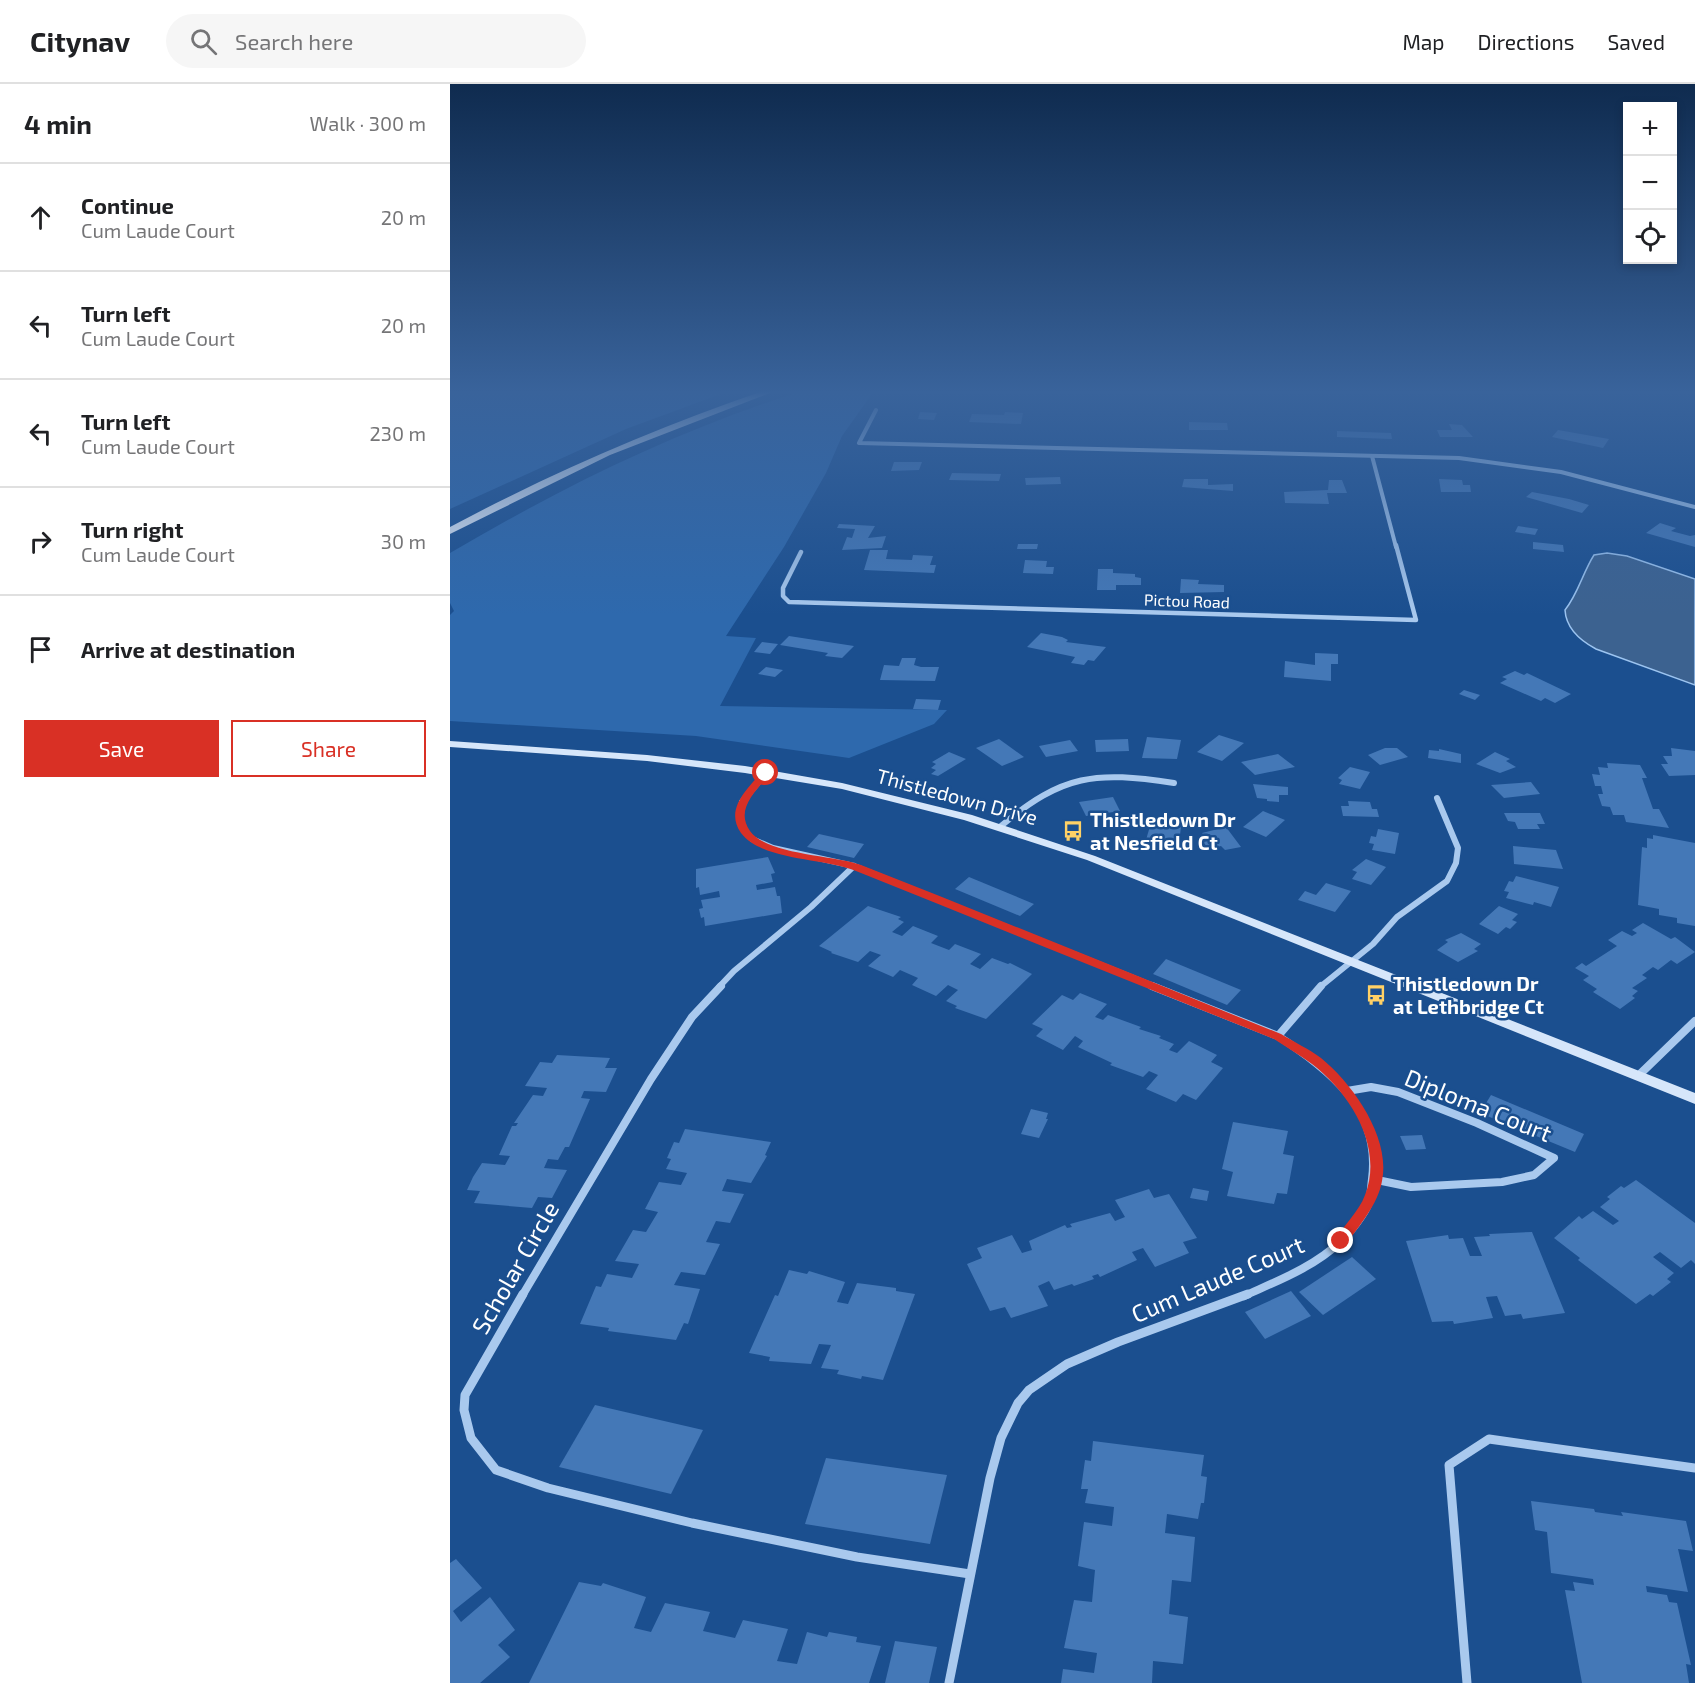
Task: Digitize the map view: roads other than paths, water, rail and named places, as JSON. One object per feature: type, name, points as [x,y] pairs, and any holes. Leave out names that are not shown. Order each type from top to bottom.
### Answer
[{"type":"main road","points":[[450,531],[529,489],[580,466]]},
{"type":"main road","name":"Thistledown Drive","points":[[450,744],[643,759],[766,773],[842,786],[1001,826],[1091,858],[1695,1099]]},
{"type":"street","name":"Pictou Road","points":[[801,552],[783,588],[783,596],[789,602],[1416,620],[1375,466]]},
{"type":"street","points":[[1525,466],[1561,472],[1695,507]]},
{"type":"street","points":[[766,773],[742,802],[739,817],[744,830],[752,839],[773,848],[854,866],[1278,1036],[1317,1061],[1347,1091],[1372,1135],[1377,1180]]},
{"type":"street","points":[[1001,826],[1042,793],[1070,780],[1106,774],[1174,783]]},
{"type":"street","points":[[1278,1036],[1323,985],[1351,963],[1397,917],[1447,881],[1456,863],[1458,848],[1437,798]]},
{"type":"street","name":"Scholar Circle","points":[[854,866],[811,907],[734,971],[692,1017],[651,1078],[556,1235],[476,1374],[465,1395],[464,1410],[471,1438],[496,1470],[548,1488],[692,1523],[857,1557],[970,1574]]},
{"type":"street","points":[[1638,1076],[1695,1021]]},
{"type":"street","name":"Diploma Court","points":[[1347,1091],[1371,1087],[1398,1092],[1478,1123],[1554,1158],[1534,1175],[1502,1182],[1411,1187],[1377,1180]]},
{"type":"street","name":"Cum Laude Court","points":[[949,1683],[997,1448],[1029,1390],[1082,1357],[1263,1288],[1315,1264],[1330,1253],[1361,1216],[1377,1180]]},
{"type":"street","points":[[1467,1683],[1449,1465],[1489,1440],[1695,1468]]},
{"type":"place","name":"Thistledown Dr at Nesfield Ct","points":[[1073,831]]},
{"type":"place","name":"Thistledown Dr at Lethbridge Ct","points":[[1376,995]]}]
